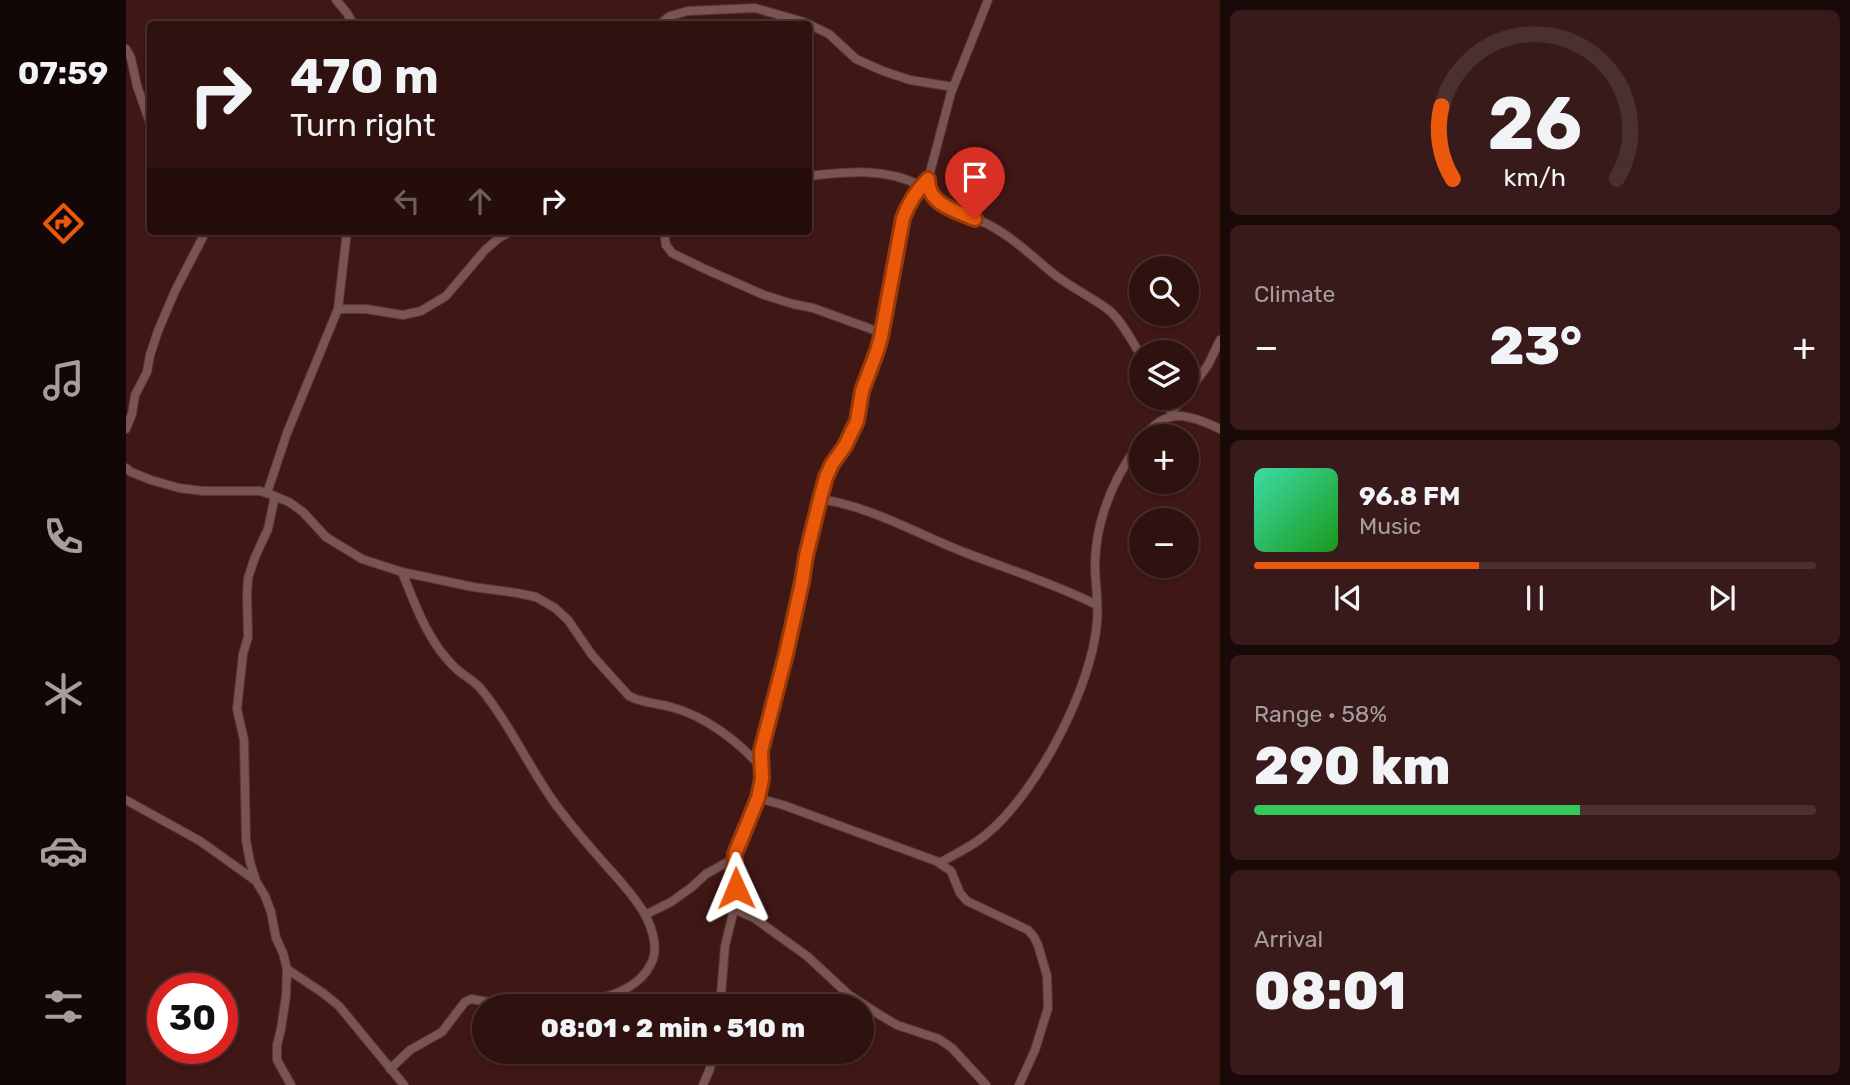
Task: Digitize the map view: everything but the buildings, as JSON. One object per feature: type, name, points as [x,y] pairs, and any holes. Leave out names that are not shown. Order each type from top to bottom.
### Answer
[{"type":"street","points":[[336,0],[351,21]]},
{"type":"street","points":[[988,0],[953,87],[928,179],[931,195],[939,202],[1006,235],[1060,279],[1109,311],[1131,340]]},
{"type":"street","points":[[664,21],[670,16],[688,11],[755,8],[800,21]]},
{"type":"street","points":[[812,26],[829,34],[856,58],[883,71],[909,80],[953,87]]},
{"type":"street","points":[[126,49],[147,114]]},
{"type":"street","points":[[812,176],[858,171],[906,178],[921,186]]},
{"type":"street","points":[[721,994],[725,946],[734,909],[735,858],[758,798],[762,779],[761,751],[786,654],[820,499],[832,464],[845,446],[857,421],[862,391],[882,332],[903,218],[909,203],[928,179]]},
{"type":"street","points":[[126,429],[135,396],[147,372],[158,331],[174,291],[204,235]]},
{"type":"street","points":[[291,1085],[277,1060],[287,970],[271,912],[250,862],[246,839],[244,740],[237,709],[243,653],[248,637],[248,578],[268,529],[271,494],[287,433],[338,309],[347,235]]},
{"type":"street","points":[[338,309],[366,309],[403,315],[421,311],[446,296],[485,250],[505,235]]},
{"type":"street","points":[[665,235],[666,245],[672,253],[707,270],[764,295],[813,308],[882,332]]},
{"type":"street","points":[[1199,378],[1220,340]]},
{"type":"street","points":[[1170,410],[1171,414]]},
{"type":"street","points":[[1155,424],[1174,410]]},
{"type":"street","points":[[1171,414],[1203,421],[1220,429]]},
{"type":"street","points":[[939,863],[978,840],[1001,821],[1027,789],[1073,708],[1083,683],[1097,623],[1095,562],[1098,532],[1105,504],[1118,475],[1129,459]]},
{"type":"street","points":[[126,468],[151,480],[179,488],[203,491],[260,491],[271,494],[289,502],[303,512],[326,537],[362,559],[401,572],[536,597],[555,608],[568,620],[592,655],[629,696],[671,707],[711,725],[750,754],[761,767]]},
{"type":"street","points":[[820,499],[881,517],[970,555],[1054,585],[1097,605]]},
{"type":"street","points":[[401,572],[424,627],[440,651],[481,689],[556,805],[631,892],[645,915],[654,943],[653,957],[646,972],[628,989],[613,994]]},
{"type":"street","points":[[758,798],[939,863],[951,871],[960,893],[967,901],[1028,930],[1038,945],[1047,976],[1048,1008],[1035,1050],[1018,1085]]},
{"type":"street","points":[[126,800],[200,841],[257,881]]},
{"type":"street","points":[[645,915],[671,902],[706,874],[735,858]]},
{"type":"street","points":[[734,909],[754,918],[807,956],[849,995],[880,1015],[897,1025],[939,1039],[952,1048],[986,1085]]},
{"type":"street","points":[[287,970],[339,1006],[404,1085]]},
{"type":"street","points":[[390,1069],[410,1050],[442,1032],[466,1002],[472,999]]},
{"type":"street","points":[[703,1085],[711,1064]]},
{"type":"route","points":[[736,888],[735,854],[758,798],[762,779],[761,751],[786,654],[819,501],[832,464],[845,446],[857,421],[865,380],[881,337],[903,218],[916,191],[928,179],[931,195],[939,202],[975,219]]}]
